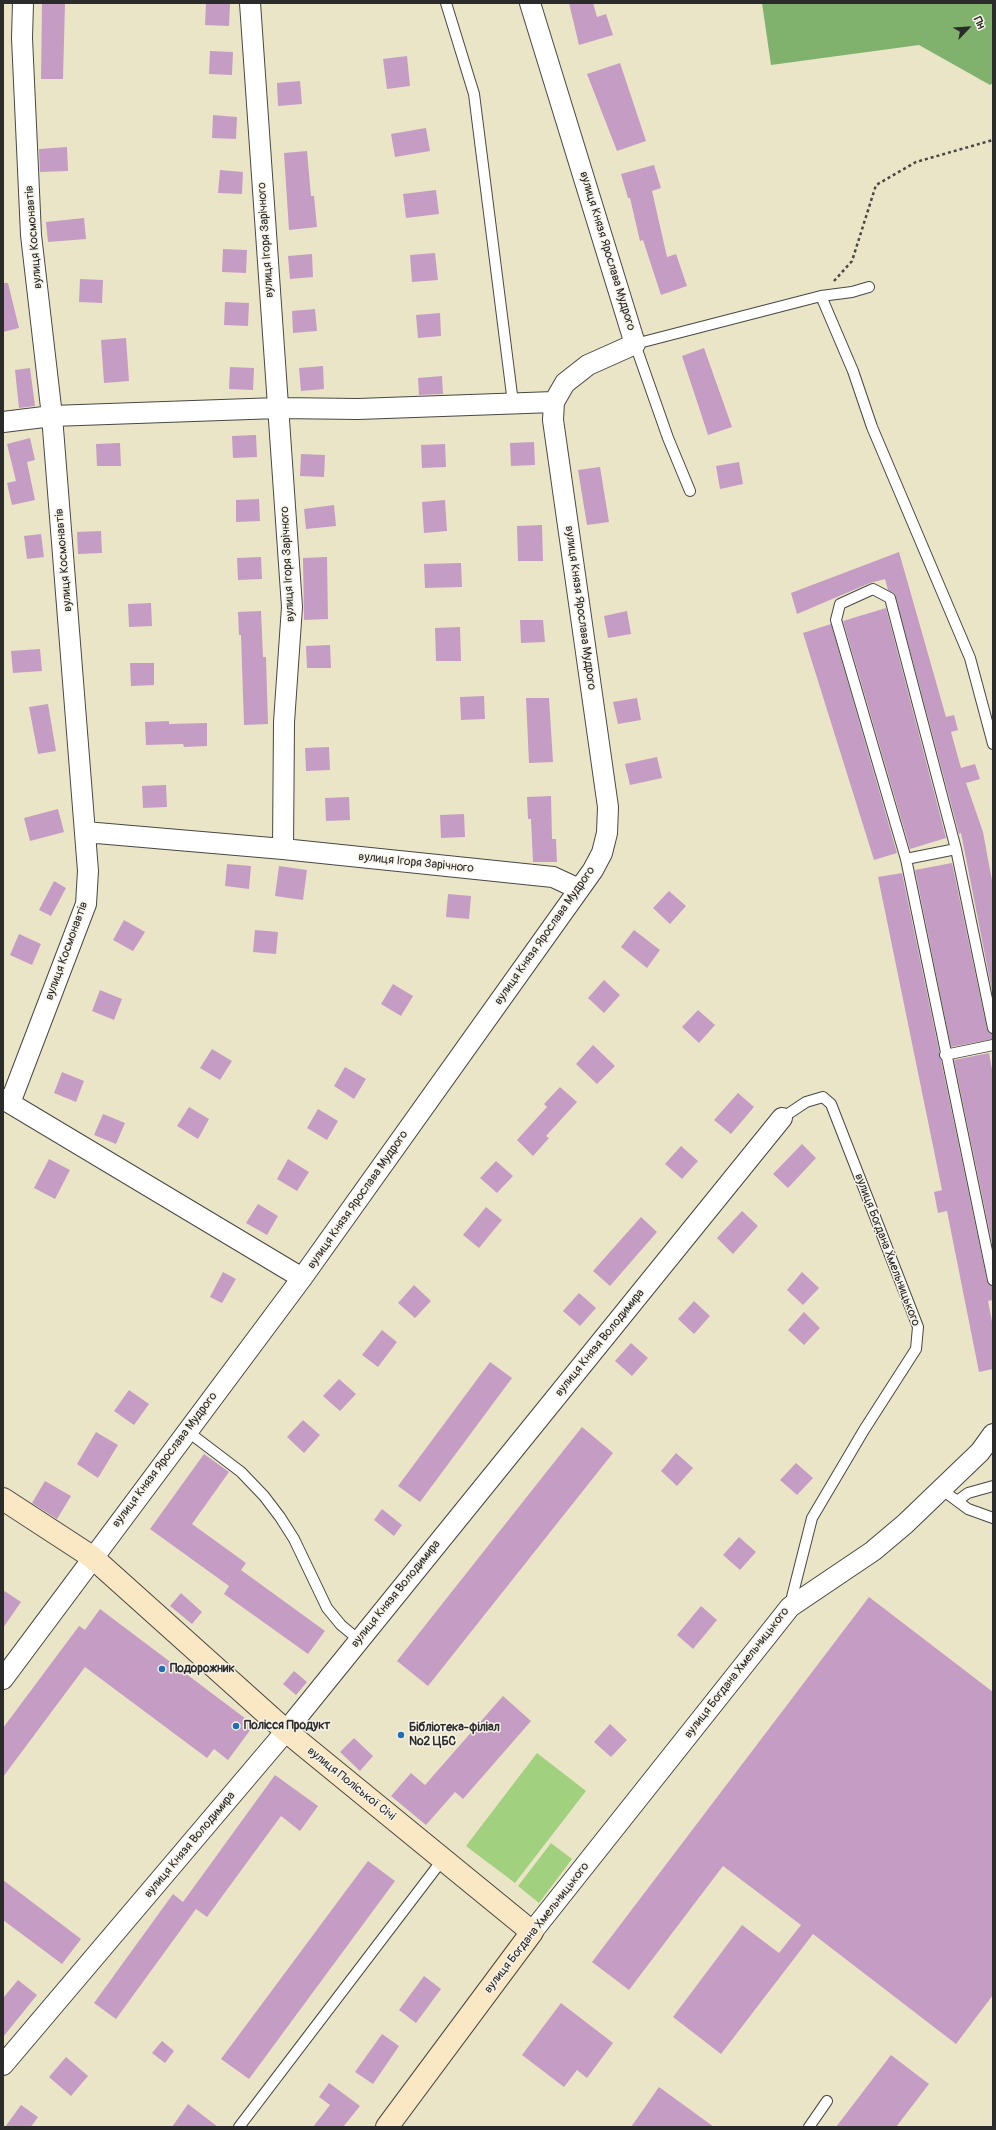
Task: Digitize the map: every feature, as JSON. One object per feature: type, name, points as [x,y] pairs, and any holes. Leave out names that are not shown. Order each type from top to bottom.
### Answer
[{"type":"street","name":"вулиця Космонавтів","points":[[6,1101],[86,904],[88,871],[52,416],[32,235],[22,46],[23,3]]},
{"type":"street","name":"вулиця Ігоря Зарічного","points":[[250,3],[292,607],[284,722],[283,849],[553,877],[579,889]]},
{"type":"street","name":"вулиця Князя Ярослава Мудрого","points":[[3,1679],[92,1557],[302,1278],[593,870],[602,853],[607,833],[608,807],[552,420],[554,402],[565,383],[588,365],[636,344],[530,3]]},
{"type":"street","points":[[3,422],[52,416],[278,408],[358,409],[554,402]]},
{"type":"street","points":[[85,832],[283,849]]},
{"type":"street","points":[[6,1101],[302,1278]]},
{"type":"street","name":"вулиця Князя Володимира","points":[[3,2065],[286,1731],[782,1118]]},
{"type":"street","points":[[790,1606],[873,1551],[905,1524],[980,1452],[993,1434]]},
{"type":"street","name":"вулиця Поліської Січі","points":[[3,1499],[92,1557],[286,1731],[532,1932]]},
{"type":"street","name":"вулиця Богдана Хмельницького","points":[[387,2127],[532,1932],[790,1606]]},
{"type":"lane","points":[[446,3],[474,94],[513,403]]},
{"type":"lane","points":[[690,491],[668,438],[636,344],[821,296],[852,292],[869,287]]},
{"type":"lane","points":[[821,296],[853,371],[872,427],[970,658],[993,744]]},
{"type":"lane","points":[[993,1028],[956,849],[890,598],[872,588],[840,604],[836,620],[906,859],[945,1055],[993,1280]]},
{"type":"lane","points":[[906,859],[956,849]]},
{"type":"lane","points":[[945,1055],[993,1045]]},
{"type":"lane","name":"вулиця Богдана Хмельницького","points":[[782,1118],[806,1102],[823,1097],[831,1104],[918,1327],[916,1349],[864,1430],[812,1518],[790,1606]]},
{"type":"lane","points":[[187,1432],[241,1472],[264,1496],[294,1539],[326,1608],[341,1625],[359,1640]]},
{"type":"lane","points":[[957,1501],[968,1493],[993,1486]]},
{"type":"lane","points":[[941,1489],[968,1509],[993,1518]]},
{"type":"lane","points":[[239,2127],[443,1859]]},
{"type":"lane","points":[[809,2127],[827,2101]]},
{"type":"path","points":[[821,296],[852,261],[876,185],[916,162],[993,140]]},
{"type":"green space","points":[[762,3],[993,3],[993,83],[990,85],[919,45],[771,65]]},
{"type":"green space","points":[[537,1753],[586,1791],[515,1883],[466,1846]]},
{"type":"green space","points":[[551,1843],[572,1859],[539,1903],[518,1886]]},
{"type":"building","points":[[42,3],[65,3],[63,79],[41,79]]},
{"type":"building","points":[[206,3],[230,4],[229,26],[205,25]]},
{"type":"building","points":[[569,3],[593,3],[597,17],[606,14],[613,35],[579,45]]},
{"type":"building","points":[[210,51],[233,52],[232,75],[209,74]]},
{"type":"building","points":[[407,56],[410,86],[387,89],[383,59]]},
{"type":"building","points":[[620,63],[646,141],[617,151],[587,74]]},
{"type":"building","points":[[300,81],[302,104],[278,106],[277,83]]},
{"type":"building","points":[[213,115],[237,117],[236,139],[212,138]]},
{"type":"building","points":[[426,128],[430,151],[395,157],[391,134]]},
{"type":"building","points":[[67,147],[68,171],[40,172],[39,149]]},
{"type":"building","points":[[307,151],[311,196],[314,196],[317,227],[289,230],[284,153]]},
{"type":"building","points":[[654,165],[661,188],[652,191],[667,257],[676,254],[687,286],[661,295],[643,240],[640,241],[630,198],[628,198],[621,174]]},
{"type":"building","points":[[220,170],[243,172],[242,194],[218,193]]},
{"type":"building","points":[[436,190],[439,214],[406,218],[403,194]]},
{"type":"building","points":[[84,218],[86,239],[48,242],[46,222]]},
{"type":"building","points":[[223,249],[247,250],[246,273],[222,272]]},
{"type":"building","points":[[435,253],[438,280],[412,282],[410,255]]},
{"type":"building","points":[[312,254],[313,277],[290,279],[288,256]]},
{"type":"building","points":[[80,279],[103,280],[102,303],[79,302]]},
{"type":"building","points":[[3,283],[8,283],[19,328],[3,332]]},
{"type":"building","points":[[225,302],[249,303],[248,326],[224,325]]},
{"type":"building","points":[[315,309],[317,331],[293,333],[292,311]]},
{"type":"building","points":[[440,313],[441,336],[418,338],[416,315]]},
{"type":"building","points":[[126,338],[129,381],[104,383],[101,340]]},
{"type":"building","points":[[704,348],[732,427],[708,435],[682,356]]},
{"type":"building","points":[[323,366],[324,389],[301,391],[299,368]]},
{"type":"building","points":[[230,367],[254,368],[253,390],[229,389]]},
{"type":"building","points":[[30,368],[35,406],[19,408],[15,370]]},
{"type":"building","points":[[442,376],[443,394],[419,395],[418,378]]},
{"type":"building","points":[[256,435],[257,457],[233,458],[232,436]]},
{"type":"building","points":[[30,438],[35,460],[27,462],[35,500],[12,505],[7,483],[16,481],[7,444]]},
{"type":"building","points":[[534,442],[535,465],[511,466],[510,443]]},
{"type":"building","points":[[120,443],[121,466],[97,466],[96,444]]},
{"type":"building","points":[[445,444],[446,467],[422,468],[421,445]]},
{"type":"building","points":[[301,454],[325,455],[324,477],[300,476]]},
{"type":"building","points":[[739,462],[743,484],[720,489],[716,466]]},
{"type":"building","points":[[600,467],[609,522],[587,525],[578,470]]},
{"type":"building","points":[[259,499],[260,521],[236,522],[236,500]]},
{"type":"building","points":[[445,500],[447,531],[424,533],[422,502]]},
{"type":"building","points":[[334,505],[336,526],[306,529],[304,509]]},
{"type":"building","points":[[542,525],[543,561],[518,561],[517,526]]},
{"type":"building","points":[[101,531],[102,553],[78,554],[77,532]]},
{"type":"building","points":[[41,534],[44,557],[27,559],[24,536]]},
{"type":"building","points":[[899,552],[946,717],[954,715],[958,730],[951,732],[961,768],[975,764],[980,779],[966,783],[983,832],[993,886],[993,996],[961,833],[959,834],[895,594],[888,590],[885,579],[870,583],[797,614],[791,593]]},
{"type":"building","points":[[261,557],[262,579],[238,580],[237,558]]},
{"type":"building","points":[[327,557],[328,619],[304,620],[303,558]]},
{"type":"building","points":[[461,563],[462,587],[425,588],[424,564]]},
{"type":"building","points":[[151,603],[152,626],[129,627],[128,604]]},
{"type":"building","points":[[886,608],[946,838],[910,849],[843,621]]},
{"type":"building","points":[[261,611],[263,657],[266,657],[268,724],[244,725],[241,635],[239,635],[238,612]]},
{"type":"building","points":[[627,611],[631,634],[608,638],[604,616]]},
{"type":"building","points":[[520,620],[543,620],[545,642],[521,643]]},
{"type":"building","points":[[831,624],[897,853],[874,860],[803,633]]},
{"type":"building","points":[[460,627],[461,661],[436,661],[435,628]]},
{"type":"building","points":[[330,645],[331,668],[307,668],[306,646]]},
{"type":"building","points":[[40,649],[42,671],[13,673],[11,651]]},
{"type":"building","points":[[130,663],[154,663],[154,685],[131,686]]},
{"type":"building","points":[[484,696],[485,719],[461,720],[460,697]]},
{"type":"building","points":[[526,698],[549,698],[553,762],[529,763]]},
{"type":"building","points":[[637,698],[641,720],[618,724],[613,702]]},
{"type":"building","points":[[48,704],[56,751],[38,754],[29,707]]},
{"type":"building","points":[[169,721],[169,724],[207,723],[207,746],[184,747],[183,744],[146,745],[145,722]]},
{"type":"building","points":[[329,747],[330,770],[306,771],[305,748]]},
{"type":"building","points":[[657,757],[662,778],[630,785],[625,764]]},
{"type":"building","points":[[166,785],[167,807],[143,808],[142,786]]},
{"type":"building","points":[[551,796],[552,839],[556,839],[557,862],[533,862],[531,819],[528,819],[527,797]]},
{"type":"building","points":[[349,797],[350,820],[326,821],[325,798]]},
{"type":"building","points":[[58,809],[64,832],[30,841],[24,818]]},
{"type":"building","points":[[464,814],[465,837],[441,838],[440,815]]},
{"type":"building","points":[[952,863],[987,1029],[993,1034],[993,1039],[951,1047],[915,870]]},
{"type":"building","points":[[227,864],[251,866],[249,889],[225,886]]},
{"type":"building","points":[[279,866],[307,870],[303,900],[275,896]]},
{"type":"building","points":[[902,873],[987,1281],[993,1286],[993,1300],[988,1301],[993,1327],[993,1369],[979,1372],[947,1211],[938,1213],[934,1192],[942,1190],[878,877]]},
{"type":"building","points":[[54,881],[66,888],[51,916],[39,910]]},
{"type":"building","points":[[669,891],[686,906],[670,924],[653,908]]},
{"type":"building","points":[[448,894],[471,896],[469,919],[446,917]]},
{"type":"building","points":[[124,920],[145,932],[133,951],[113,940]]},
{"type":"building","points":[[255,930],[278,932],[276,954],[253,952]]},
{"type":"building","points":[[634,930],[660,950],[647,968],[621,947]]},
{"type":"building","points":[[19,934],[41,944],[32,965],[10,955]]},
{"type":"building","points":[[604,980],[620,995],[604,1013],[588,998]]},
{"type":"building","points":[[393,984],[413,996],[401,1016],[381,1004]]},
{"type":"building","points":[[100,990],[122,999],[114,1020],[92,1011]]},
{"type":"building","points":[[698,1010],[715,1025],[699,1043],[682,1027]]},
{"type":"building","points":[[593,1045],[615,1066],[597,1084],[576,1064]]},
{"type":"building","points":[[212,1049],[232,1061],[220,1080],[200,1068]]},
{"type":"building","points":[[989,1053],[993,1075],[993,1248],[954,1060]]},
{"type":"building","points":[[345,1067],[366,1079],[354,1099],[334,1086]]},
{"type":"building","points":[[62,1072],[84,1081],[76,1102],[54,1093]]},
{"type":"building","points":[[560,1087],[577,1102],[546,1136],[549,1138],[533,1156],[517,1140],[547,1107],[544,1104]]},
{"type":"building","points":[[738,1093],[754,1107],[731,1134],[714,1120]]},
{"type":"building","points":[[189,1107],[209,1119],[198,1139],[177,1126]]},
{"type":"building","points":[[318,1109],[338,1121],[327,1140],[307,1128]]},
{"type":"building","points":[[103,1114],[125,1123],[116,1144],[94,1135]]},
{"type":"building","points":[[802,1144],[816,1158],[788,1188],[773,1174]]},
{"type":"building","points":[[681,1146],[698,1161],[682,1179],[665,1164]]},
{"type":"building","points":[[49,1159],[70,1170],[55,1199],[34,1188]]},
{"type":"building","points":[[288,1159],[309,1172],[297,1191],[277,1179]]},
{"type":"building","points":[[496,1161],[513,1176],[497,1193],[480,1178]]},
{"type":"building","points":[[258,1204],[278,1216],[267,1235],[246,1223]]},
{"type":"building","points":[[486,1207],[502,1220],[479,1248],[463,1235]]},
{"type":"building","points":[[742,1211],[758,1226],[733,1254],[717,1238]]},
{"type":"building","points":[[641,1217],[657,1232],[610,1286],[593,1271]]},
{"type":"building","points":[[223,1272],[236,1279],[222,1303],[210,1297]]},
{"type":"building","points":[[802,1272],[819,1288],[803,1305],[787,1290]]},
{"type":"building","points":[[414,1285],[431,1301],[415,1318],[398,1303]]},
{"type":"building","points":[[579,1293],[596,1308],[580,1326],[563,1311]]},
{"type":"building","points":[[694,1301],[710,1316],[694,1334],[678,1319]]},
{"type":"building","points":[[804,1312],[820,1328],[804,1345],[788,1330]]},
{"type":"building","points":[[382,1330],[397,1342],[378,1367],[362,1355]]},
{"type":"building","points":[[631,1343],[648,1358],[632,1376],[615,1361]]},
{"type":"building","points":[[490,1362],[512,1378],[420,1502],[398,1486]]},
{"type":"building","points":[[339,1379],[356,1394],[340,1411],[323,1396]]},
{"type":"building","points":[[129,1390],[149,1404],[134,1425],[114,1411]]},
{"type":"building","points":[[303,1420],[320,1435],[304,1453],[287,1437]]},
{"type":"building","points":[[582,1427],[613,1453],[428,1686],[397,1661]]},
{"type":"building","points":[[96,1432],[118,1445],[98,1478],[77,1464]]},
{"type":"building","points":[[676,1453],[693,1468],[677,1486],[661,1471]]},
{"type":"building","points":[[204,1454],[229,1472],[192,1524],[246,1563],[241,1570],[325,1631],[308,1654],[224,1594],[229,1586],[150,1529]]},
{"type":"building","points":[[796,1463],[813,1478],[797,1495],[780,1480]]},
{"type":"building","points":[[45,1481],[71,1496],[57,1519],[32,1503]]},
{"type":"building","points":[[382,1509],[402,1525],[394,1536],[374,1520]]},
{"type":"building","points":[[739,1537],[756,1552],[740,1570],[723,1555]]},
{"type":"building","points":[[3,1590],[21,1602],[3,1628]]},
{"type":"building","points":[[181,1593],[202,1612],[192,1624],[170,1606]]},
{"type":"building","points":[[869,1597],[993,1692],[993,1995],[956,2044],[813,1934],[721,2054],[673,2017],[742,1925],[779,1953],[801,1925],[723,1866],[629,1990],[592,1962]]},
{"type":"building","points":[[701,1606],[717,1620],[693,1649],[677,1635]]},
{"type":"building","points":[[100,1609],[254,1725],[228,1760],[214,1749],[207,1758],[85,1667],[3,1777],[3,1728],[79,1626],[85,1630]]},
{"type":"building","points":[[294,1671],[307,1682],[296,1695],[283,1684]]},
{"type":"building","points":[[503,1696],[531,1721],[463,1799],[455,1792],[426,1825],[391,1796],[411,1773],[425,1785]]},
{"type":"building","points":[[610,1724],[627,1740],[611,1757],[594,1742]]},
{"type":"building","points":[[354,1738],[373,1756],[360,1771],[340,1752]]},
{"type":"building","points":[[275,1775],[318,1806],[300,1831],[281,1816],[207,1917],[196,1909],[116,2019],[94,2003],[173,1894],[183,1902]]},
{"type":"building","points":[[368,1861],[395,1881],[249,2079],[221,2059]]},
{"type":"building","points":[[3,1880],[81,1939],[62,1964],[3,1920]]},
{"type":"building","points":[[424,1976],[441,1989],[416,2023],[399,2010]]},
{"type":"building","points":[[18,1980],[37,1995],[3,2037],[3,1998]]},
{"type":"building","points":[[561,2003],[613,2043],[587,2078],[577,2070],[564,2087],[522,2055]]},
{"type":"building","points":[[382,2034],[399,2046],[373,2084],[355,2072]]},
{"type":"building","points":[[162,2041],[174,2051],[165,2063],[152,2053]]},
{"type":"building","points":[[891,2055],[929,2084],[896,2127],[836,2127]]},
{"type":"building","points":[[66,2057],[88,2076],[71,2096],[49,2077]]},
{"type":"building","points":[[329,2083],[360,2106],[343,2127],[313,2127],[330,2105],[319,2097]]},
{"type":"building","points":[[659,2087],[714,2127],[631,2127]]},
{"type":"building","points":[[188,2104],[218,2127],[172,2127]]},
{"type":"building","points":[[21,2105],[38,2117],[31,2127],[5,2127]]},
{"type":"place","name":"Подорожник","points":[[162,1669]]},
{"type":"place","name":"Полісся Продукт","points":[[236,1726]]},
{"type":"place","name":"Бібліотека-філіал №2 ЦБС","points":[[401,1735]]}]
